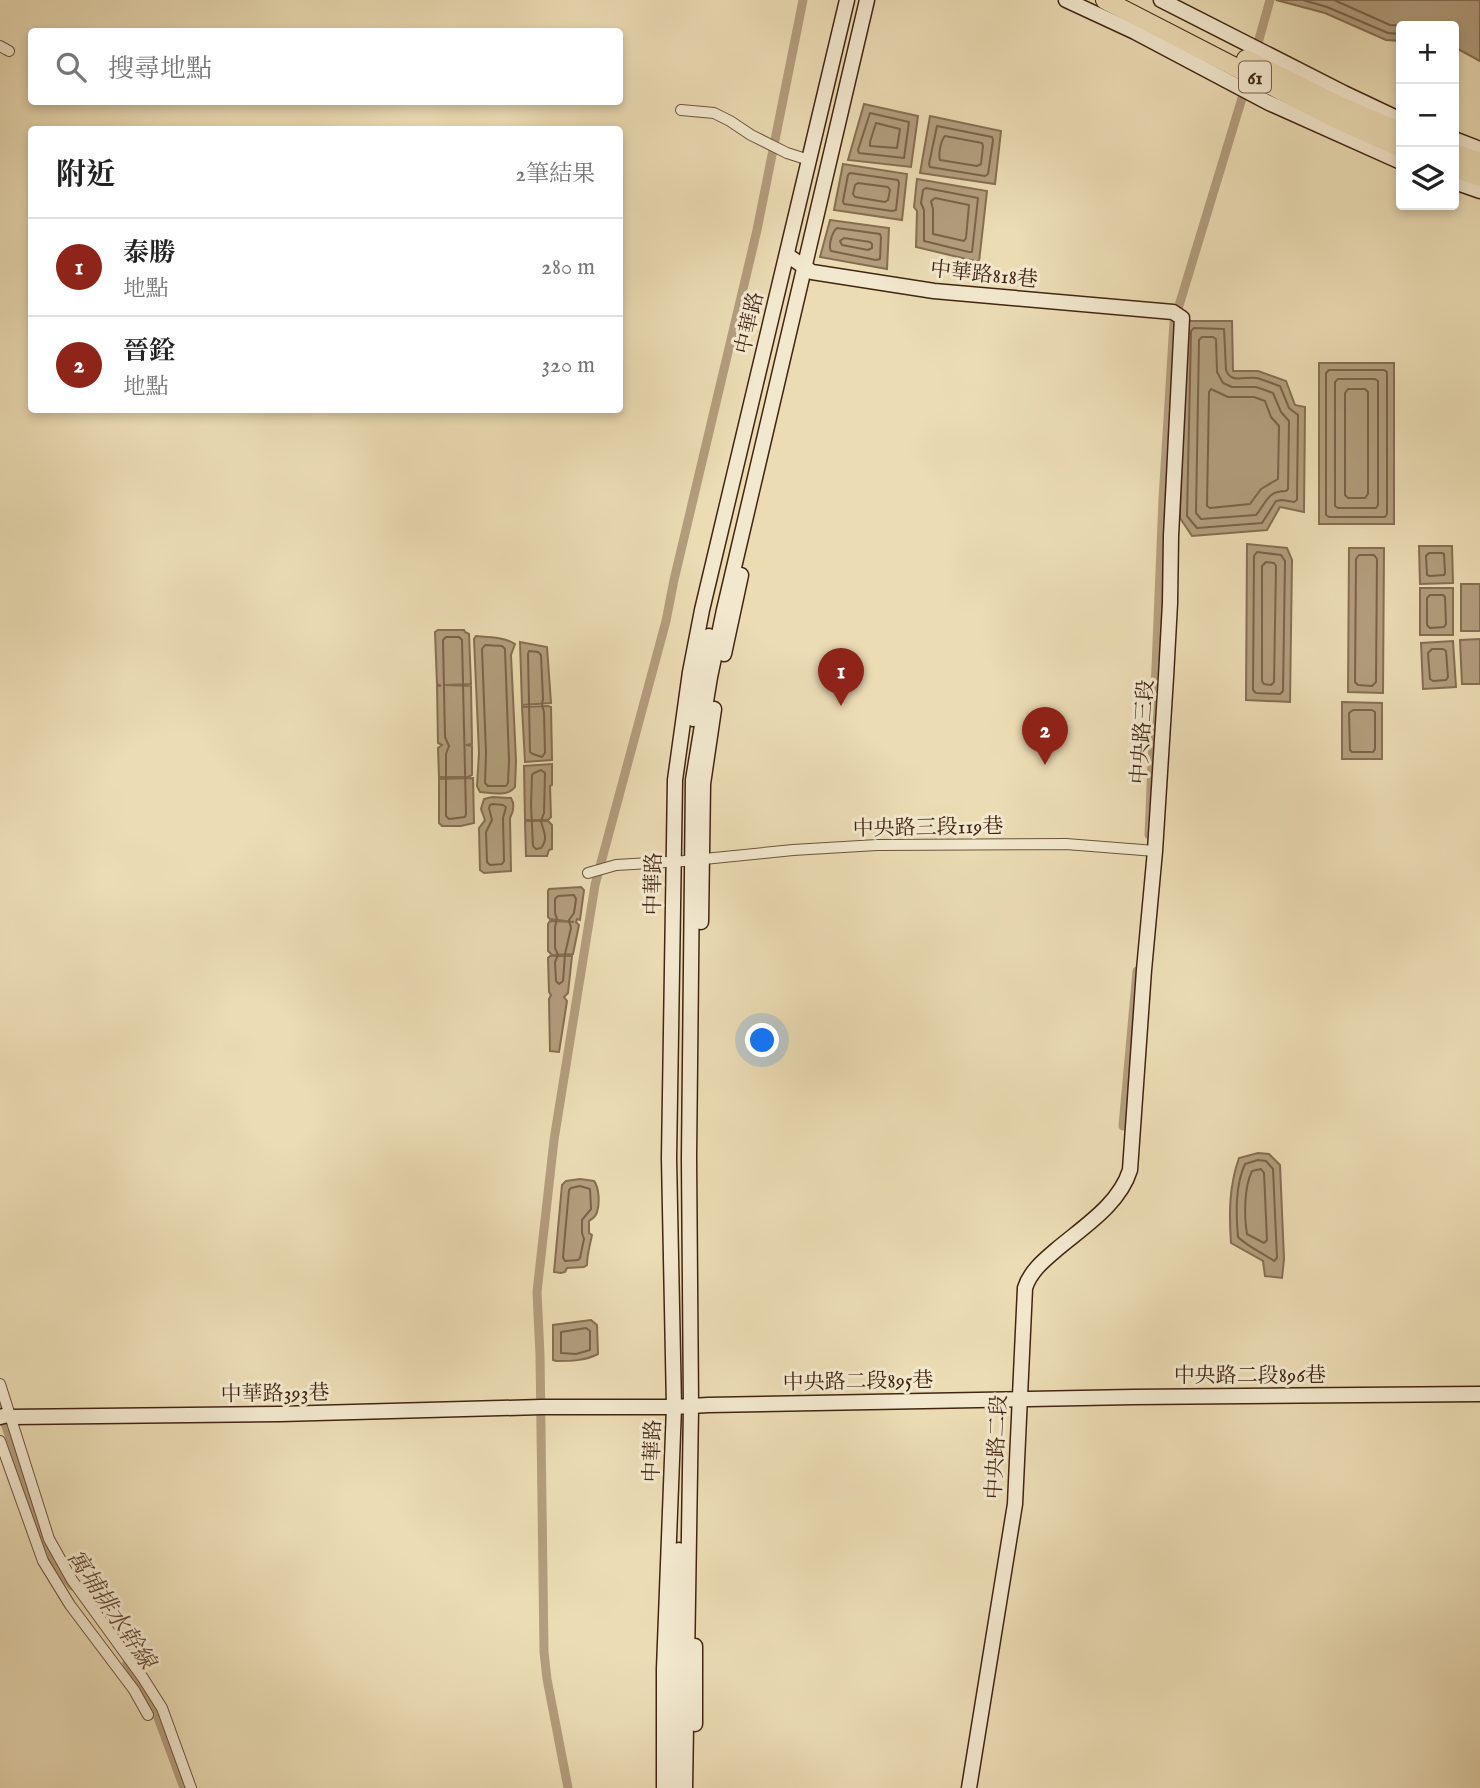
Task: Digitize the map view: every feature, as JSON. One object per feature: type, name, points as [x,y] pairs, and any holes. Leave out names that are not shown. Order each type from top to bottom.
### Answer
[{"type":"highway","name":"61","points":[[1129,0],[1338,105],[1396,130]]},
{"type":"highway","name":"61","points":[[1107,1],[1334,118],[1399,147]]},
{"type":"highway","points":[[1459,155],[1480,162]]},
{"type":"highway","points":[[1459,170],[1480,177]]},
{"type":"main road","name":"中華路","points":[[800,263],[809,160],[847,0]]},
{"type":"main road","name":"中華路","points":[[695,1788],[686,1407],[669,1158],[688,860],[719,679],[765,464],[800,263],[856,0]]},
{"type":"main road","name":"中華路","points":[[674,1788],[674,1668],[698,1158],[688,860],[675,780],[690,672],[702,610],[800,263],[867,0]]},
{"type":"main road","name":"中華路","points":[[800,263],[837,154],[874,0]]},
{"type":"main road","points":[[1066,0],[1135,32],[1269,103],[1396,160]]},
{"type":"main road","points":[[1161,0],[1396,118]]},
{"type":"main road","points":[[1459,141],[1480,149]]},
{"type":"main road","points":[[1459,184],[1480,191]]},
{"type":"main road","name":"中華路818巷","points":[[800,263],[934,291],[1173,312],[1182,318]]},
{"type":"main road","name":"中央路三段","points":[[1132,1148],[1167,652],[1182,318]]},
{"type":"main road","name":"中央路二段","points":[[969,1788],[1015,1504],[1025,1288],[1038,1265],[1126,1184],[1132,1148]]},
{"type":"main road","name":"中央路二段896巷","points":[[1020,1399],[1480,1394]]},
{"type":"main road","name":"中央路二段895巷","points":[[686,1407],[1020,1399]]},
{"type":"main road","name":"中華路","points":[[664,1788],[664,1669],[686,1407]]},
{"type":"main road","name":"中華路","points":[[685,1788],[686,1407]]},
{"type":"main road","name":"中華路393巷","points":[[6,1416],[686,1407]]},
{"type":"street","points":[[681,110],[714,113],[787,153],[809,160]]},
{"type":"street","name":"中央路三段119巷","points":[[588,873],[616,865],[877,845],[1066,844],[1155,851]]},
{"type":"street","points":[[0,1384],[6,1416],[50,1539],[72,1580],[144,1678],[162,1708],[191,1788]]},
{"type":"street","points":[[0,1441],[43,1561],[70,1605],[134,1690],[148,1715]]},
{"type":"water","points":[[1276,0],[1480,0],[1480,61],[1459,50],[1459,21],[1396,21],[1396,41],[1386,40],[1325,13]]},
{"type":"water","points":[[864,104],[918,116],[911,167],[848,160]]},
{"type":"water","points":[[930,116],[1001,131],[995,184],[920,173]]},
{"type":"water","points":[[843,164],[907,174],[902,220],[834,210]]},
{"type":"water","points":[[917,179],[987,191],[979,262],[916,247],[917,211],[914,207]]},
{"type":"water","points":[[830,220],[889,228],[887,269],[820,257]]},
{"type":"water","points":[[1184,321],[1232,321],[1233,371],[1258,371],[1286,381],[1295,405],[1305,407],[1304,512],[1280,507],[1267,530],[1192,536],[1180,518]]},
{"type":"water","points":[[1319,363],[1394,363],[1394,524],[1319,524]]},
{"type":"water","points":[[1247,544],[1287,548],[1292,560],[1290,702],[1246,700]]},
{"type":"water","points":[[1419,546],[1452,546],[1453,583],[1420,584]]},
{"type":"water","points":[[1349,548],[1384,548],[1383,693],[1348,692]]},
{"type":"water","points":[[1461,584],[1480,584],[1480,631],[1461,631]]},
{"type":"water","points":[[1420,588],[1453,588],[1453,635],[1420,635]]},
{"type":"water","points":[[464,630],[469,634],[471,684],[445,685],[471,686],[472,744],[466,745],[472,746],[472,775],[468,777],[439,777],[438,748],[442,745],[438,743],[437,686],[441,686],[437,684],[435,632]]},
{"type":"water","points":[[476,636],[515,644],[511,655],[515,787],[504,793],[480,792],[477,786],[479,753]]},
{"type":"water","points":[[1480,639],[1480,684],[1462,684],[1460,640]]},
{"type":"water","points":[[1453,641],[1456,687],[1423,689],[1421,643]]},
{"type":"water","points":[[520,642],[547,647],[551,703],[522,705]]},
{"type":"water","points":[[1342,702],[1382,703],[1382,759],[1342,759]]},
{"type":"water","points":[[522,707],[551,707],[552,760],[525,762]]},
{"type":"water","points":[[552,764],[551,817],[548,820],[525,820],[524,766]]},
{"type":"water","points":[[473,778],[474,823],[442,826],[439,823],[439,779]]},
{"type":"water","points":[[511,798],[513,803],[510,818],[511,871],[484,873],[480,870],[479,828],[485,820],[481,809],[484,799]]},
{"type":"water","points":[[526,821],[548,821],[552,825],[552,849],[547,856],[526,856]]},
{"type":"water","points":[[581,887],[584,890],[580,920],[577,919],[576,922],[579,925],[573,954],[552,955],[548,951],[550,921],[574,922],[548,917],[548,891]]},
{"type":"water","points":[[550,956],[572,956],[568,993],[564,997],[567,1001],[559,1052],[550,1051]]},
{"type":"water","points":[[1258,1153],[1269,1154],[1280,1165],[1284,1259],[1282,1278],[1265,1276],[1263,1261],[1231,1243],[1231,1200],[1239,1158]]},
{"type":"water","points":[[566,1181],[594,1181],[598,1195],[597,1214],[589,1221],[589,1233],[592,1235],[587,1265],[567,1268],[561,1273],[554,1272],[562,1185]]},
{"type":"water","points":[[591,1320],[597,1325],[598,1354],[577,1360],[553,1360],[553,1325]]},
{"type":"waterway","points":[[568,1788],[544,1652],[537,1292],[554,1140],[595,885],[666,621],[757,230],[803,0]]},
{"type":"waterway","points":[[1258,43],[1270,0]]},
{"type":"waterway","points":[[1149,835],[1163,499],[1174,322],[1243,95]]},
{"type":"waterway","points":[[1123,1126],[1137,971]]},
{"type":"waterway","name":"寓埔排水幹線","points":[[0,1408],[39,1526],[56,1566],[72,1586]]},
{"type":"waterway","name":"寓埔排水幹線","points":[[127,1663],[156,1712],[184,1788]]},
{"type":"place","name":"泰勝","points":[[841,706]]},
{"type":"place","name":"晉銓","points":[[1045,765]]}]
